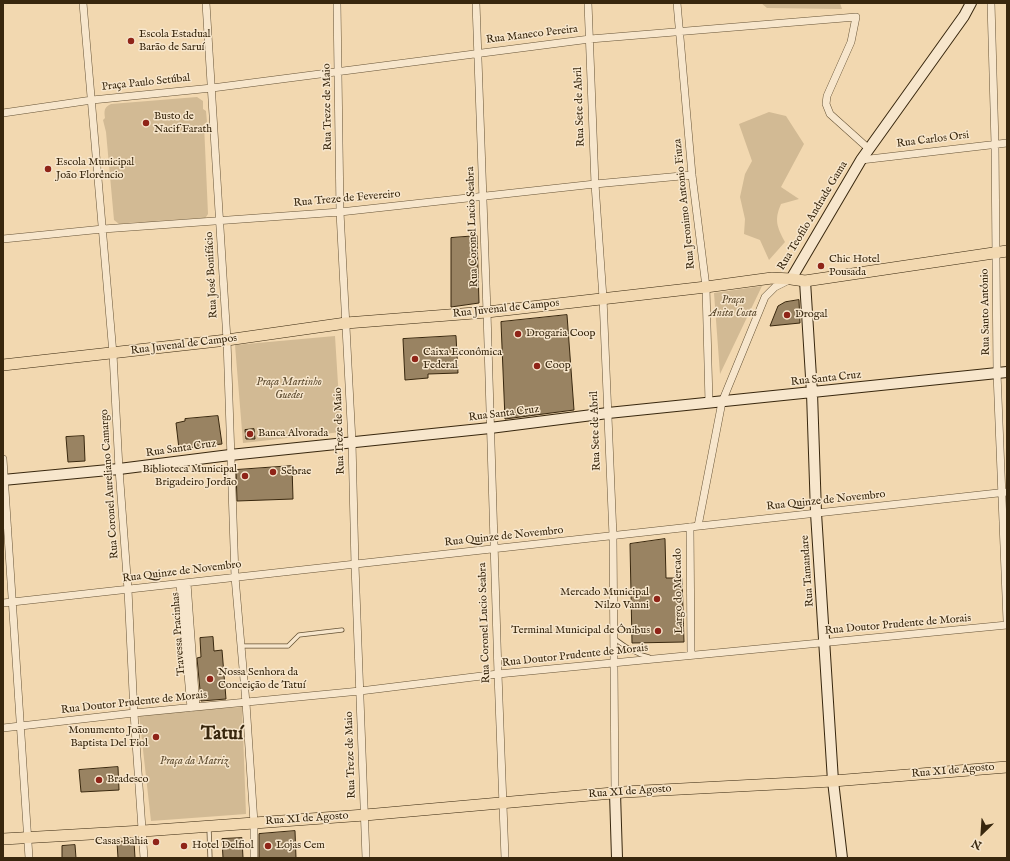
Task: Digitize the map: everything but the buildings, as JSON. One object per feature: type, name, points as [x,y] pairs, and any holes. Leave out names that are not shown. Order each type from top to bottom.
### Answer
[{"type":"main road","name":"Rua Teofilo Andrade Gama","points":[[791,279],[861,160],[971,3]]},
{"type":"main road","name":"Rua Juvenal de Campos","points":[[3,365],[227,340],[346,323],[488,312],[772,278],[805,281],[1001,252]]},
{"type":"main road","name":"Rua Tamandare","points":[[805,281],[812,393],[816,513],[833,781],[842,858]]},
{"type":"main road","name":"Rua Santa Cruz","points":[[4,480],[119,470],[230,455],[490,428],[608,413],[1002,373]]},
{"type":"main road","name":"Rua XI de Agosto","points":[[254,823],[365,815],[615,793],[833,781],[1007,767]]},
{"type":"main road","name":"Rua Sete de Abril","points":[[615,793],[617,858]]},
{"type":"main road","points":[[3,839],[254,823]]},
{"type":"street","points":[[3,113],[92,100],[83,3]]},
{"type":"street","name":"Rua José Bonifácio","points":[[206,3],[227,340],[234,577],[246,703],[254,823],[254,858]]},
{"type":"street","name":"Rua Treze de Maio","points":[[337,3],[340,212],[352,442],[366,858]]},
{"type":"street","name":"Rua Coronel Lucio Seabra","points":[[476,3],[488,312],[490,428],[505,858]]},
{"type":"street","name":"Rua Sete de Abril","points":[[588,3],[595,184],[603,298],[613,536],[615,793]]},
{"type":"street","name":"Rua Jeronimo Antonio Fiuza","points":[[677,3],[692,175],[706,287],[708,403]]},
{"type":"street","name":"Rua Santo Antônio","points":[[991,3],[995,144],[1001,252],[1007,621]]},
{"type":"street","name":"Rua Maneco Pereira","points":[[212,88],[590,39],[856,17],[851,42],[827,96],[826,104],[830,114],[869,149]]},
{"type":"street","name":"Praça Paulo Setúbal","points":[[103,229],[92,100],[212,88]]},
{"type":"street","name":"Rua Carlos Orsi","points":[[861,160],[1007,143]]},
{"type":"street","name":"Rua Treze de Fevereiro","points":[[3,239],[103,229],[340,212],[692,175]]},
{"type":"street","name":"Rua Coronel Aureliano Camargo","points":[[103,229],[128,590],[134,713],[144,858]]},
{"type":"street","name":"Rua Teofilo Andrade Gama","points":[[698,526],[722,402],[765,297],[775,287],[791,279]]},
{"type":"street","points":[[3,459],[29,858]]},
{"type":"street","name":"Rua Quinze de Novembro","points":[[3,603],[1004,492]]},
{"type":"street","name":"Largo do Mercado","points":[[690,527],[691,655]]},
{"type":"street","name":"Travessa Pracinhas","points":[[183,583],[193,707]]},
{"type":"street","name":"Rua Doutor Prudente de Morais","points":[[3,728],[134,713],[360,691],[498,674],[1007,625]]},
{"type":"lane","points":[[241,646],[288,646],[299,635],[342,630]]},
{"type":"lane","points":[[614,638],[630,651],[656,659]]},
{"type":"lane","points":[[209,826],[210,858]]},
{"type":"green space","points":[[761,3],[840,3],[842,9],[767,8]]},
{"type":"green space","points":[[197,97],[203,101],[203,109],[206,111],[207,122],[204,124],[208,214],[204,220],[201,218],[156,221],[155,223],[145,225],[138,222],[119,224],[114,220],[106,132],[103,120],[105,118],[106,108],[111,104]]},
{"type":"green space","points":[[769,112],[786,116],[804,144],[781,187],[799,199],[781,204],[777,223],[785,242],[769,260],[760,240],[744,234],[745,219],[740,197],[745,174],[752,161],[739,124]]},
{"type":"green space","name":"Praça Anita Costa","points":[[762,286],[720,374],[714,293]]},
{"type":"green space","name":"Praça Martinho Guedes","points":[[335,336],[341,432],[243,443],[235,345]]},
{"type":"green space","name":"Praça da Matriz","points":[[242,707],[246,814],[151,821],[139,714]]},
{"type":"place","name":"Escola Estadual Barão de Saruí","points":[[131,41]]},
{"type":"place","name":"Busto de Nacif Farath","points":[[146,123]]},
{"type":"place","name":"Escola Municipal João Florêncio","points":[[48,169]]},
{"type":"place","name":"Chic Hotel Pousada","points":[[821,266]]},
{"type":"place","name":"Drogal","points":[[787,315]]},
{"type":"place","name":"Drogaria Coop","points":[[518,334]]},
{"type":"place","name":"Caixa Econômica Federal","points":[[415,359]]},
{"type":"place","name":"Coop","points":[[537,366]]},
{"type":"place","name":"Banca Alvorada","points":[[250,434]]},
{"type":"place","name":"Sebrae","points":[[273,472]]},
{"type":"place","name":"Biblioteca Municipal Brigadeiro Jordão","points":[[245,476]]},
{"type":"place","name":"Mercado Municipal Nilzo Vanni","points":[[657,599]]},
{"type":"place","name":"Terminal Municipal de Ônibus","points":[[658,631]]},
{"type":"place","name":"Nossa Senhora da Conceição de Tatuí","points":[[210,679]]},
{"type":"place","name":"Monumento João Baptista Del Fiol","points":[[156,737]]},
{"type":"place","name":"Bradesco","points":[[99,780]]},
{"type":"place","name":"Casas Bahia","points":[[156,842]]},
{"type":"place","name":"Hotel Delfiol","points":[[184,846]]},
{"type":"place","name":"Lojas Cem","points":[[268,846]]},
{"type":"district","name":"Tatuí","points":[[222,735]]}]
